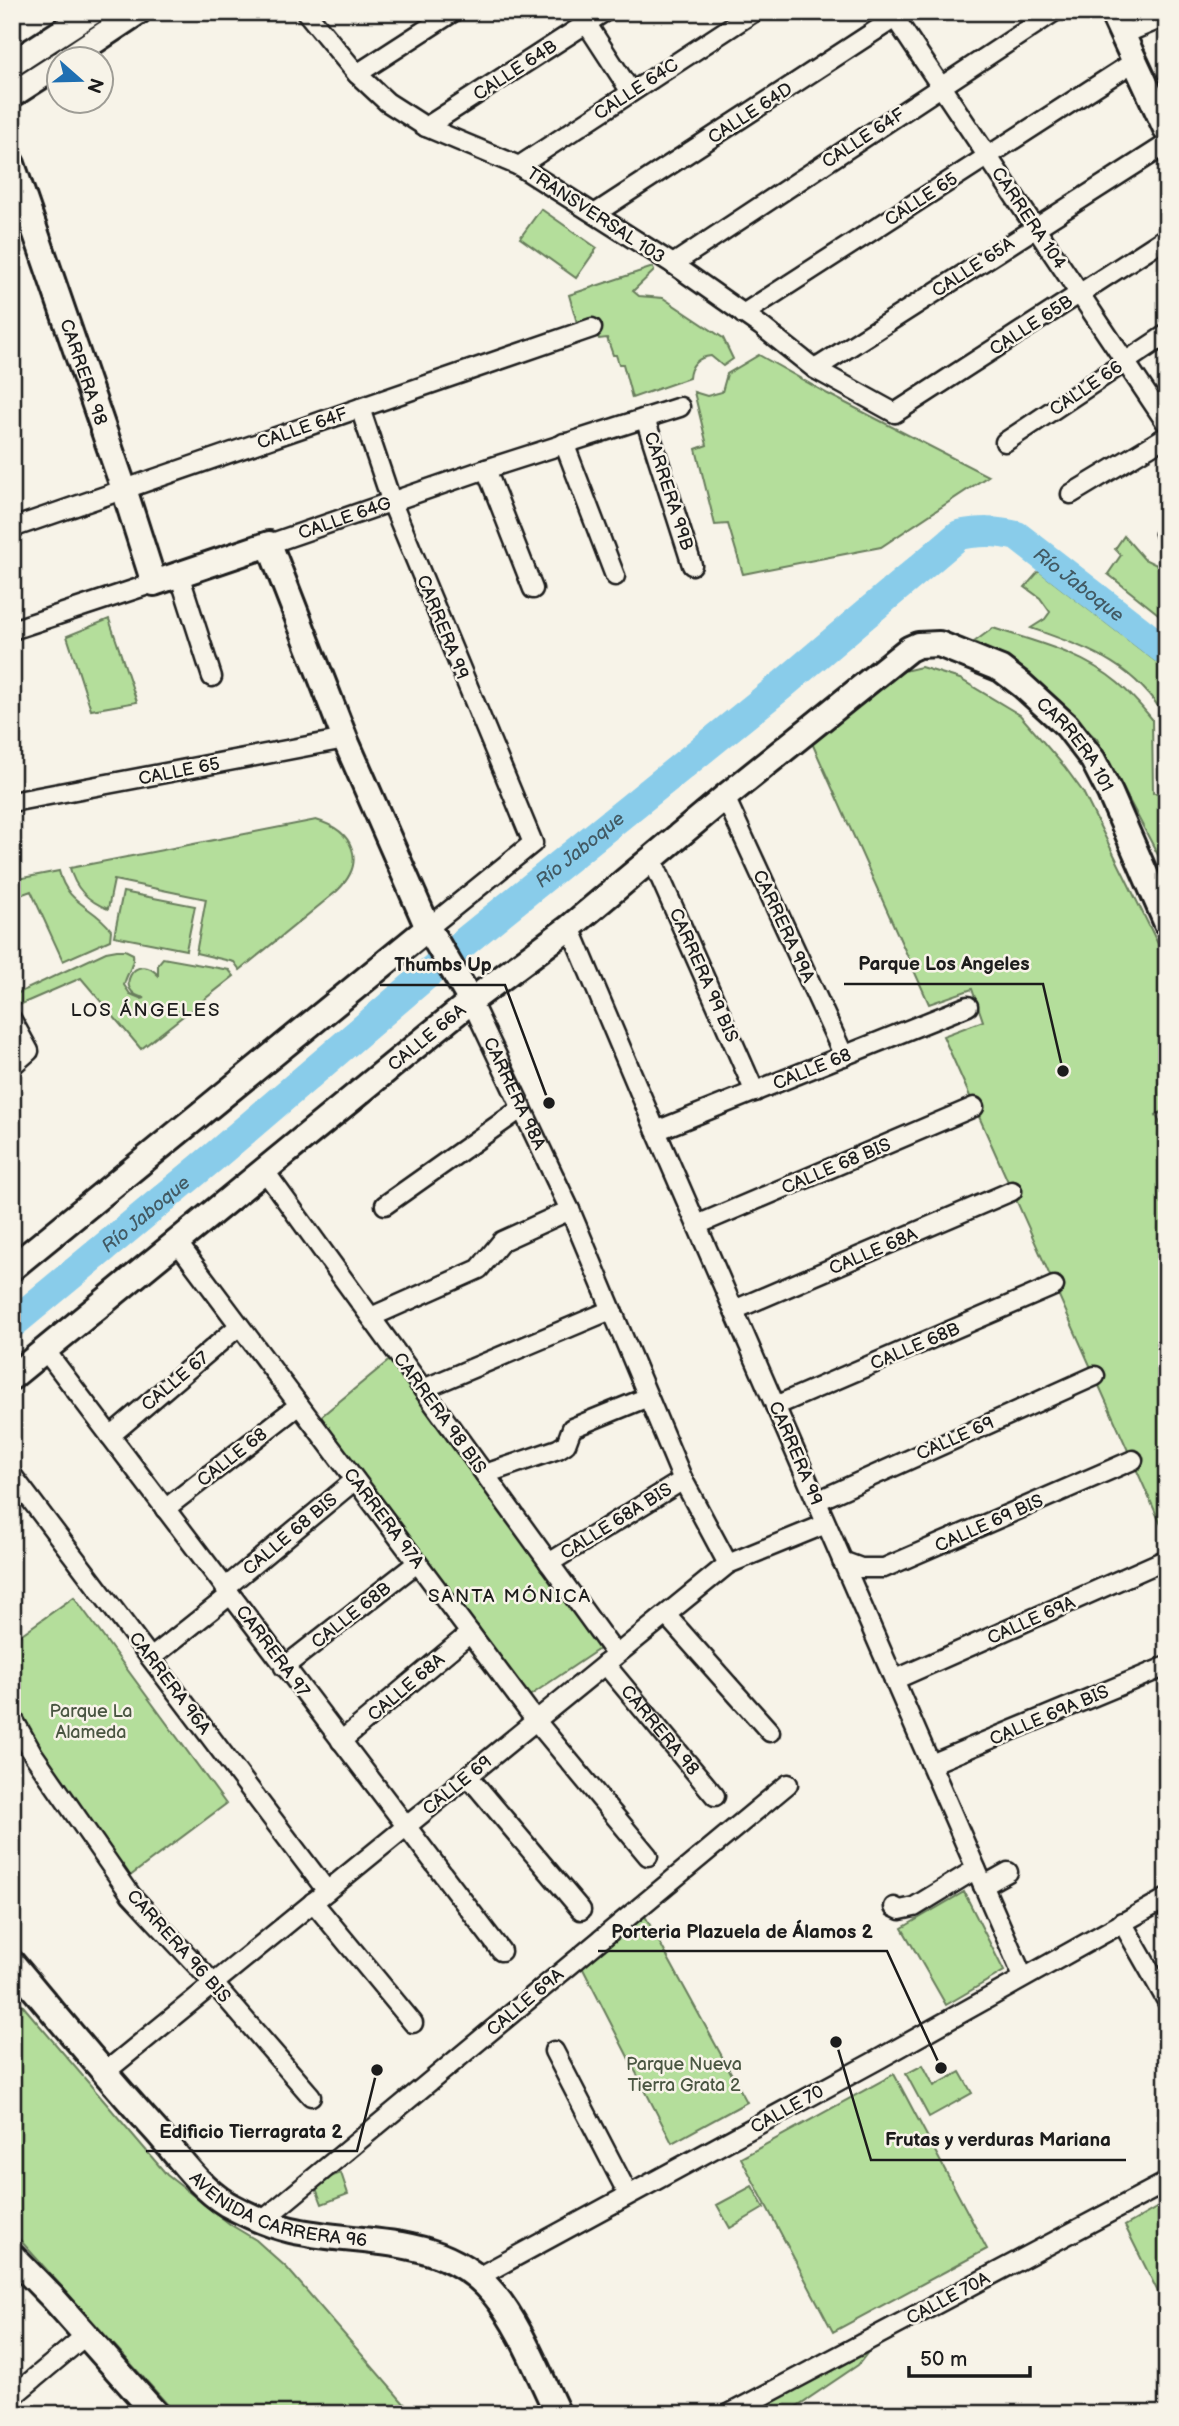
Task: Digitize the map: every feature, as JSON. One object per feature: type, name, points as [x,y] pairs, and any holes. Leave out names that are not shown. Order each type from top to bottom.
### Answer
[{"type":"street","points":[[12,64],[92,12]]},
{"type":"street","points":[[87,46],[138,12]]},
{"type":"street","name":"TRANSVERSAL 103","points":[[306,12],[357,74],[387,102],[426,127],[519,166],[596,213],[673,264],[816,369],[895,413]]},
{"type":"street","points":[[357,74],[453,12]]},
{"type":"street","name":"CALLE 64B","points":[[426,127],[582,18],[604,12]]},
{"type":"street","name":"CALLE 64C","points":[[519,166],[754,12]]},
{"type":"street","name":"CALLE 64F","points":[[673,264],[1054,12]]},
{"type":"street","points":[[1112,12],[1135,61],[1161,102],[1167,131]]},
{"type":"street","name":"CARRERA 104","points":[[897,14],[941,86],[1167,425]]},
{"type":"street","name":"CALLE 64D","points":[[596,213],[897,14]]},
{"type":"street","points":[[1122,35],[1167,16]]},
{"type":"street","points":[[582,18],[631,92]]},
{"type":"street","name":"CALLE 65","points":[[743,314],[1135,61]]},
{"type":"street","points":[[12,95],[46,73]]},
{"type":"street","name":"CALLE 65A","points":[[816,369],[1167,144]]},
{"type":"street","name":"CARRERA 98","points":[[12,164],[154,583]]},
{"type":"street","name":"CALLE 65B","points":[[895,413],[1167,237]]},
{"type":"street","name":"CALLE 64F","points":[[12,528],[592,328]]},
{"type":"street","name":"CALLE 66","points":[[1005,442],[1167,334]]},
{"type":"street","name":"CARRERA 99","points":[[360,408],[392,503],[533,843],[434,939]]},
{"type":"street","name":"CALLE 64G","points":[[12,630],[564,443],[680,408]]},
{"type":"street","name":"CARRERA 99B","points":[[645,418],[692,565]]},
{"type":"street","points":[[1071,494],[1167,436]]},
{"type":"street","points":[[564,443],[615,576]]},
{"type":"street","points":[[486,469],[533,589]]},
{"type":"street","name":"CARRERA 98A","points":[[269,544],[345,739],[434,939],[468,997],[570,1210],[683,1480],[728,1564]]},
{"type":"street","points":[[179,574],[212,677]]},
{"type":"street","name":"CARRERA 101","points":[[909,649],[927,644],[939,645],[1001,669],[1067,726],[1093,760],[1110,793],[1167,924]]},
{"type":"street","name":"CALLE 66A","points":[[12,1377],[264,1170],[468,997],[570,927],[725,797],[909,649]]},
{"type":"street","name":"CALLE 65","points":[[12,802],[345,739]]},
{"type":"street","name":"CARRERA 99A","points":[[725,797],[844,1056]]},
{"type":"street","name":"CARRERA 99 BIS","points":[[652,859],[755,1091]]},
{"type":"street","name":"CARRERA 99","points":[[570,927],[1023,1977]]},
{"type":"street","points":[[12,1268],[434,939]]},
{"type":"street","name":"CALLE 68","points":[[656,1131],[968,1006]]},
{"type":"street","points":[[12,1020],[29,1051],[12,1066]]},
{"type":"street","name":"CALLE 68 BIS","points":[[697,1225],[974,1107]]},
{"type":"street","points":[[385,1205],[522,1108]]},
{"type":"street","name":"CARRERA 98 BIS","points":[[264,1170],[549,1563],[610,1660]]},
{"type":"street","name":"CALLE 68A","points":[[734,1310],[1012,1191]]},
{"type":"street","points":[[370,1317],[479,1269],[502,1241],[570,1210]]},
{"type":"street","name":"CARRERA 97A","points":[[177,1242],[536,1721],[648,1856]]},
{"type":"street","name":"CALLE 68B","points":[[775,1406],[1054,1286]]},
{"type":"street","points":[[423,1389],[611,1310]]},
{"type":"street","name":"CALLE 67","points":[[110,1436],[239,1326]]},
{"type":"street","name":"CARRERA 97","points":[[45,1350],[501,1951]]},
{"type":"street","name":"CALLE 69","points":[[817,1501],[1095,1377]]},
{"type":"street","points":[[485,1475],[558,1449],[566,1444],[572,1428],[648,1397]]},
{"type":"street","name":"CALLE 68","points":[[165,1509],[299,1405]]},
{"type":"street","name":"CALLE 69 BIS","points":[[842,1561],[861,1568],[884,1569],[1133,1460]]},
{"type":"street","name":"CARRERA 96A","points":[[12,1475],[327,1891]]},
{"type":"street","name":"CALLE 68 BIS","points":[[151,1658],[355,1480]]},
{"type":"street","name":"CALLE 68A BIS","points":[[549,1563],[683,1480]]},
{"type":"street","name":"CALLE 69","points":[[104,2073],[728,1564],[826,1524]]},
{"type":"street","name":"CALLE 69A","points":[[894,1680],[1167,1559]]},
{"type":"street","name":"CALLE 68B","points":[[284,1667],[417,1563]]},
{"type":"street","points":[[666,1615],[770,1732]]},
{"type":"street","name":"CALLE 68A","points":[[341,1741],[470,1633]]},
{"type":"street","name":"CARRERA 98","points":[[610,1660],[715,1796]]},
{"type":"street","name":"CALLE 69A BIS","points":[[930,1764],[1167,1666]]},
{"type":"street","name":"CARRERA 96 BIS","points":[[12,1717],[33,1754],[131,1895],[214,1984],[311,2096]]},
{"type":"street","points":[[468,1776],[581,1910]]},
{"type":"street","name":"CALLE 69A","points":[[262,2221],[788,1784]]},
{"type":"street","points":[[894,1907],[900,1910],[914,1907],[976,1869]]},
{"type":"street","points":[[983,1886],[1008,1872]]},
{"type":"street","name":"CALLE 70","points":[[478,2277],[879,2059],[1167,1898]]},
{"type":"street","points":[[313,1902],[412,2023]]},
{"type":"street","points":[[1122,1923],[1167,2001]]},
{"type":"street","name":"AVENIDA CARRERA 96","points":[[12,1963],[104,2073],[202,2183],[224,2202],[262,2221],[291,2230],[415,2247],[466,2267],[501,2303],[558,2414]]},
{"type":"street","points":[[554,2051],[628,2194]]},
{"type":"street","name":"CALLE 70A","points":[[729,2414],[1167,2182]]},
{"type":"street","points":[[12,2256],[156,2414]]},
{"type":"street","points":[[12,2397],[86,2335]]},
{"type":"green space","points":[[541,209],[597,248],[576,278],[520,238]]},
{"type":"green space","points":[[653,267],[654,271],[633,291],[639,296],[663,298],[723,338],[733,359],[723,366],[711,356],[702,358],[693,366],[689,378],[632,398],[623,364],[619,364],[616,355],[613,355],[607,338],[599,339],[590,318],[577,323],[569,295]]},
{"type":"green space","points":[[759,355],[828,394],[988,476],[881,547],[743,574],[728,524],[715,525],[696,449],[707,445],[694,392],[707,396],[722,392],[727,374]]},
{"type":"green space","points":[[1124,536],[1144,559],[1167,570],[1167,621],[1108,574],[1121,555],[1115,549]]},
{"type":"green space","points":[[1051,553],[1167,641],[1167,657],[1045,560]]},
{"type":"green space","points":[[1039,571],[1167,670],[1167,720],[1154,701],[1125,671],[1091,651],[1031,628],[1045,619],[1050,612],[1040,598],[1025,587]]},
{"type":"green space","points":[[109,619],[137,702],[91,710],[67,636]]},
{"type":"green space","points":[[993,628],[1090,664],[1123,687],[1152,719],[1153,793],[1167,792],[1167,872],[1097,739],[1008,659],[974,642]]},
{"type":"green space","points":[[921,667],[960,679],[1020,715],[1064,766],[1083,792],[1167,962],[1167,1109],[1156,1115],[1167,1137],[1167,1538],[943,1036],[983,1021],[972,989],[929,1004],[812,743],[900,672]]},
{"type":"green space","points":[[316,820],[340,832],[347,840],[354,859],[352,869],[337,891],[240,970],[234,962],[196,953],[206,899],[114,880],[108,909],[83,893],[70,868]]},
{"type":"green space","points":[[59,871],[74,898],[111,930],[110,940],[63,961],[31,891],[12,898],[12,880]]},
{"type":"green space","points":[[123,892],[195,906],[186,950],[114,936]]},
{"type":"green space","points":[[117,950],[133,954],[133,962],[124,985],[130,994],[142,999],[145,998],[135,995],[130,989],[131,975],[142,967],[158,975],[158,964],[163,958],[229,970],[234,976],[141,1049],[81,978],[19,1005],[16,994],[106,952]]},
{"type":"green space","points":[[392,1358],[599,1649],[525,1699],[318,1419]]},
{"type":"green space","name":"Parque La Alameda","points":[[74,1597],[226,1804],[130,1876],[37,1751],[12,1703],[12,1641]]},
{"type":"green space","points":[[964,1892],[1004,1971],[946,2005],[902,1928]]},
{"type":"green space","name":"Parque Nueva Tierra Grata 2","points":[[645,1916],[747,2102],[672,2143],[582,1967]]},
{"type":"green space","points":[[12,1993],[167,2175],[231,2225],[256,2240],[287,2268],[413,2414],[176,2414],[12,2231]]},
{"type":"green space","points":[[923,2065],[934,2086],[960,2072],[972,2093],[929,2117],[906,2074]]},
{"type":"green space","points":[[894,2074],[987,2249],[833,2332],[741,2158]]},
{"type":"green space","points":[[341,2173],[348,2194],[322,2204],[314,2183]]},
{"type":"green space","points":[[752,2186],[764,2208],[730,2228],[717,2205]]},
{"type":"green space","points":[[1167,2202],[1167,2310],[1125,2226]]},
{"type":"green space","points":[[875,2343],[858,2365],[793,2409],[791,2414],[738,2414]]},
{"type":"waterway","name":"Río Jaboque","points":[[12,1324],[216,1155],[467,940],[781,686],[959,535],[988,532],[1017,536],[1167,652]]},
{"type":"place","name":"Parque Los Angeles","points":[[1063,1071]]},
{"type":"place","name":"Thumbs Up","points":[[549,1103]]},
{"type":"place","name":"Frutas y verduras Mariana","points":[[836,2042]]},
{"type":"place","name":"Porteria Plazuela de Álamos 2","points":[[941,2068]]},
{"type":"place","name":"Edificio Tierragrata 2","points":[[377,2070]]},
{"type":"district","name":"LOS ÁNGELES","points":[[146,1009]]},
{"type":"district","name":"SANTA MÓNICA","points":[[510,1595]]}]
